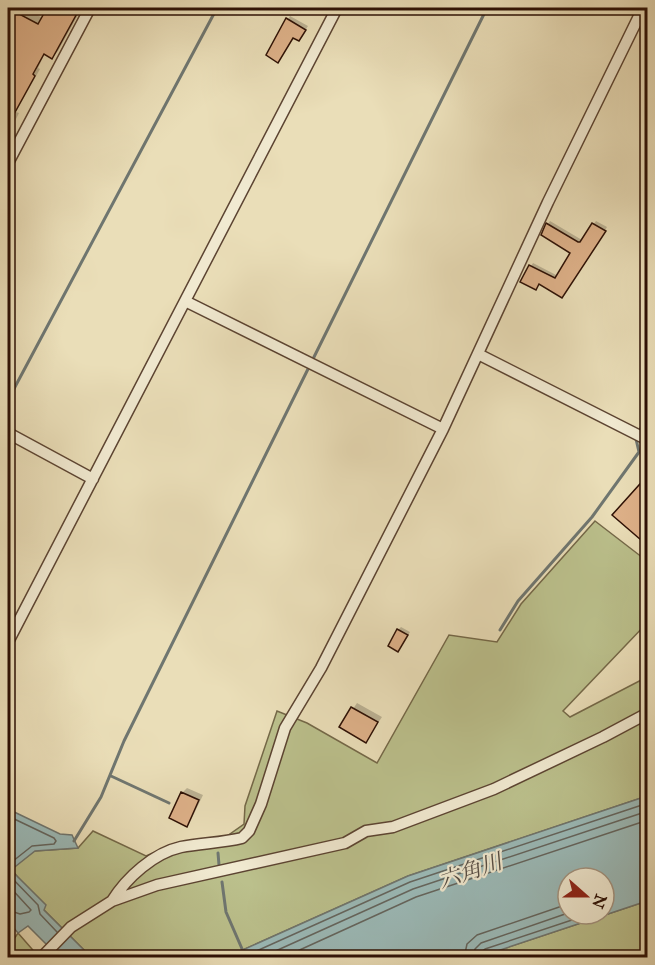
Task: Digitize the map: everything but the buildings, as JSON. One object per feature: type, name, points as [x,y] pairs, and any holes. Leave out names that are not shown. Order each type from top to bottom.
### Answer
[{"type":"street","points":[[8,163],[90,8]]},
{"type":"street","points":[[8,642],[336,8]]},
{"type":"street","points":[[112,901],[117,893],[149,862],[178,848],[242,838],[249,831],[261,804],[285,728],[321,668],[443,429],[640,8]]},
{"type":"street","points":[[185,302],[443,429]]},
{"type":"street","points":[[478,354],[641,433]]},
{"type":"street","points":[[8,433],[93,479]]},
{"type":"street","points":[[41,957],[72,927],[112,901],[157,885],[345,843],[366,831],[393,827],[494,789],[648,713]]},
{"type":"green space","points":[[595,521],[647,561],[647,623],[563,711],[570,717],[647,677],[647,796],[408,876],[227,957],[99,958],[97,955],[91,957],[44,910],[11,869],[34,851],[78,848],[93,831],[146,856],[176,843],[227,836],[244,824],[245,806],[277,711],[307,723],[377,763],[449,635],[497,642],[521,604]]},
{"type":"green space","points":[[647,901],[647,957],[479,957],[572,926],[616,926],[616,911]]},
{"type":"green space","points":[[18,933],[39,957],[8,958],[8,948]]},
{"type":"water","name":"六角川","points":[[647,796],[647,901],[616,911],[616,866],[556,866],[556,926],[572,926],[479,957],[227,957],[408,876]]},
{"type":"water","points":[[8,809],[60,834],[72,835],[78,848],[35,851],[11,870],[46,905],[44,910],[91,957],[59,957],[28,926],[18,933],[8,921]]},
{"type":"waterway","points":[[8,400],[217,8]]},
{"type":"waterway","points":[[312,361],[487,8]]},
{"type":"waterway","points":[[74,841],[101,797],[124,741],[309,367]]},
{"type":"waterway","points":[[500,630],[518,601],[592,517],[639,452],[636,439],[648,412]]},
{"type":"waterway","points":[[111,776],[169,803]]},
{"type":"waterway","points":[[218,853],[219,865]]},
{"type":"waterway","points":[[222,882],[226,912],[246,958]]}]
